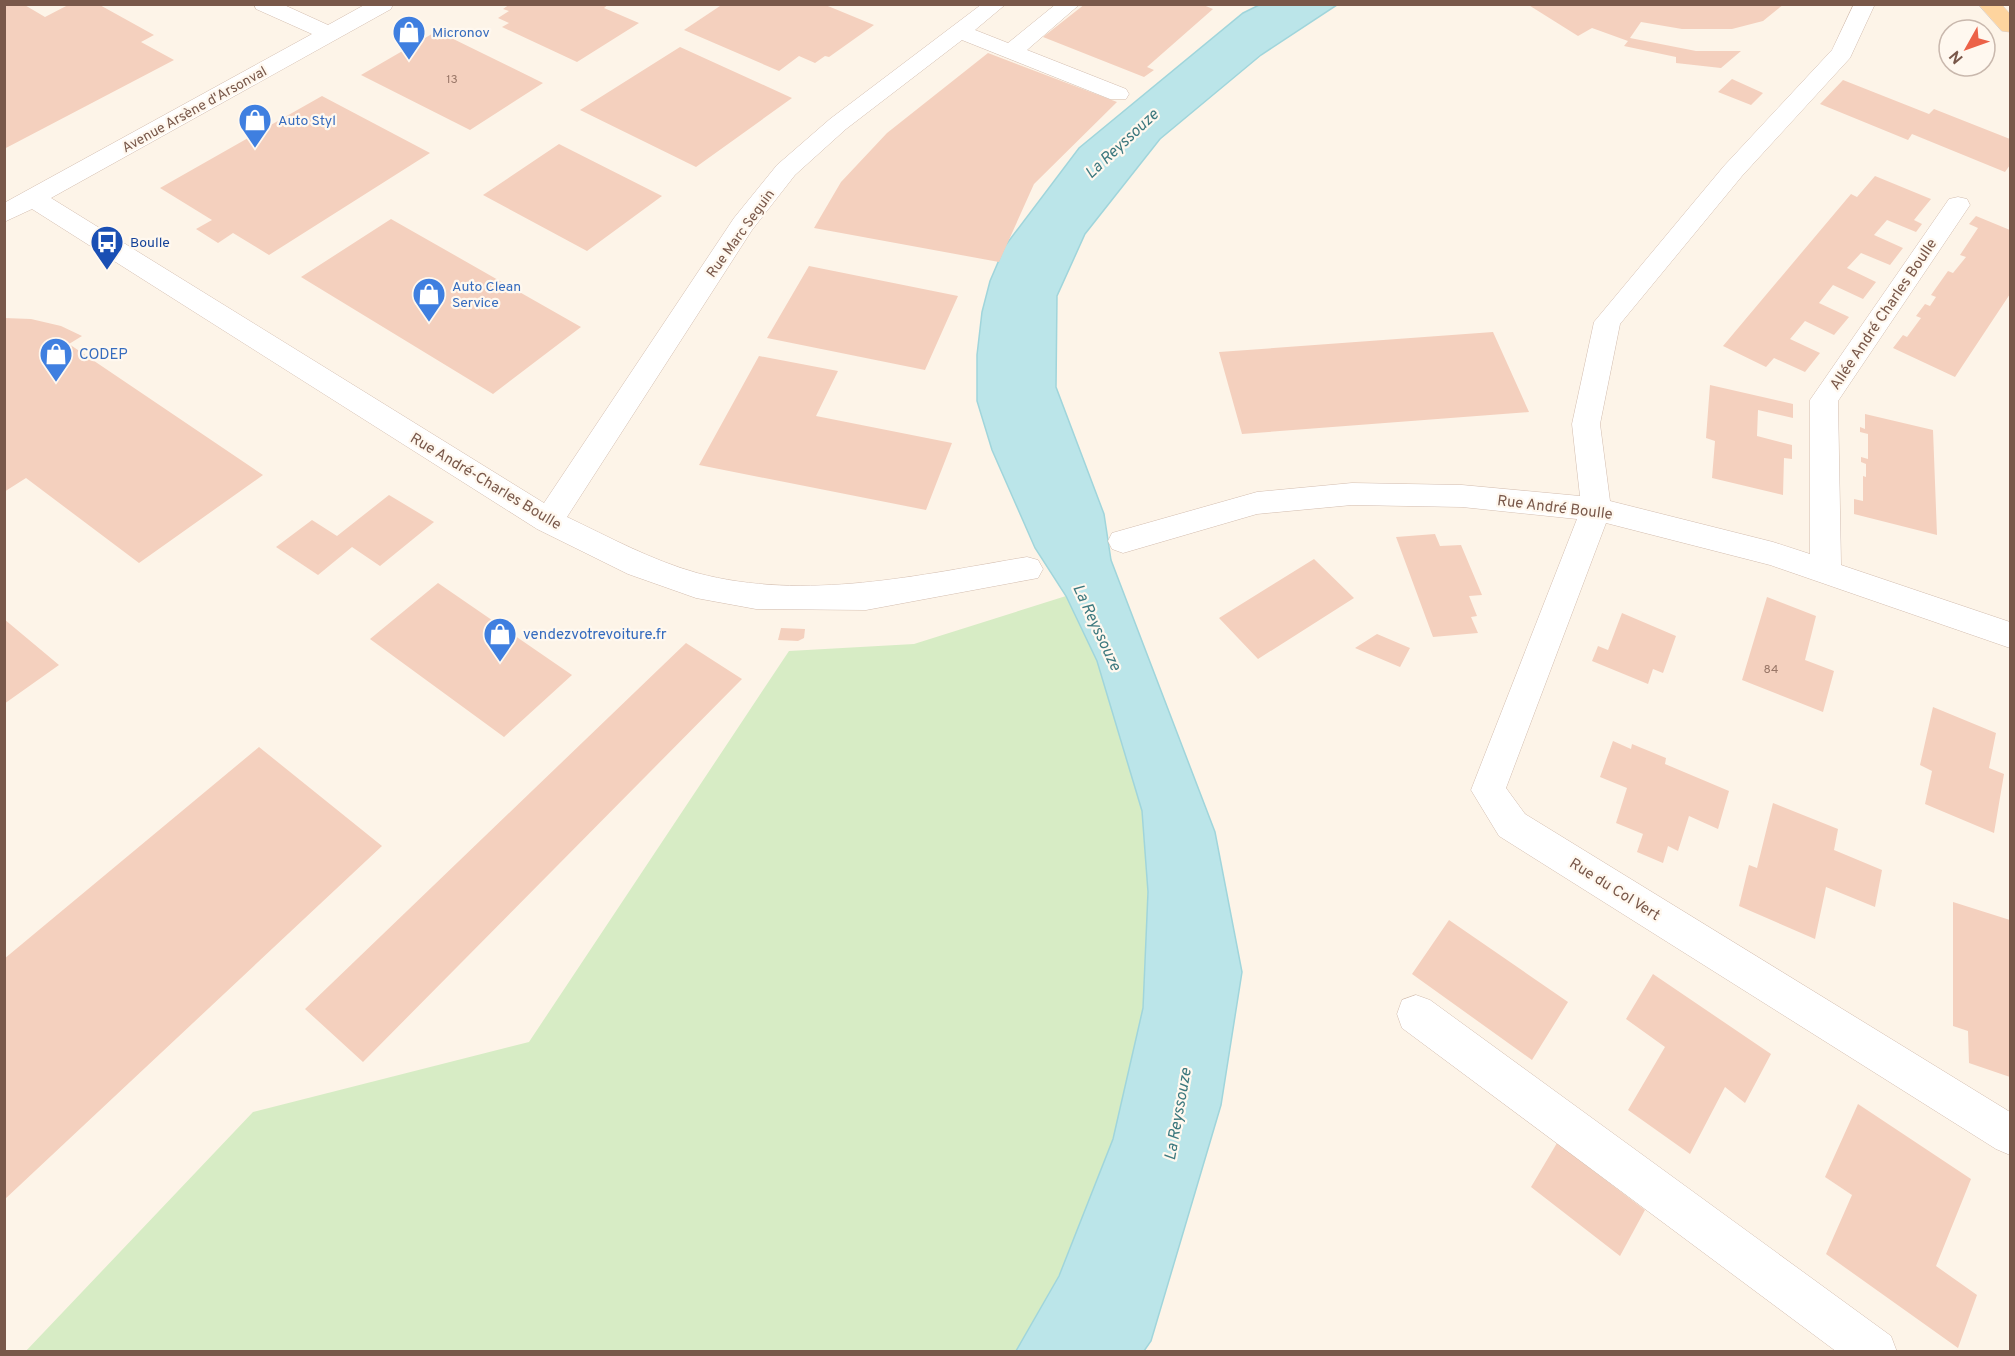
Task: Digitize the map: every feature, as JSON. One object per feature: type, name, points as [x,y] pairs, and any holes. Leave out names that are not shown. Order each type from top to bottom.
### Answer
[{"type":"main road","points":[[1988,4],[2010,26]]},
{"type":"street","points":[[264,4],[329,34]]},
{"type":"street","name":"Avenue Arsène d'Arsonval","points":[[4,214],[383,4]]},
{"type":"street","name":"Rue Marc Seguin","points":[[548,521],[743,224],[786,170],[838,124],[996,4]]},
{"type":"street","points":[[1011,52],[1070,4]]},
{"type":"street","points":[[1596,509],[1586,424],[1607,322],[1733,171],[1842,53],[1865,4]]},
{"type":"street","points":[[960,32],[1118,94]]},
{"type":"street","name":"Rue André-Charles Boulle","points":[[33,198],[548,521],[639,565],[696,585],[756,596],[866,597],[1027,569]]},
{"type":"street","name":"Allée André Charles Boulle","points":[[1826,572],[1824,400],[1958,205]]},
{"type":"street","name":"Rue André Boulle","points":[[1123,541],[1257,503],[1353,494],[1462,496],[1596,509],[1773,554],[2010,635]]},
{"type":"street","name":"Rue du Col Vert","points":[[1596,509],[1488,790],[1512,825],[2010,1136]]},
{"type":"street","points":[[1416,1014],[1875,1352]]},
{"type":"green space","points":[[1066,596],[1097,661],[1142,811],[1148,892],[1143,1008],[1113,1139],[1059,1276],[1016,1351],[25,1352],[253,1112],[529,1042],[789,651],[914,644]]},
{"type":"water","name":"La Reyssouze","points":[[1259,5],[1337,5],[1261,55],[1160,139],[1085,234],[1057,296],[1056,387],[1104,514],[1111,560],[1215,832],[1242,972],[1221,1105],[1151,1341],[1144,1351],[1016,1351],[1059,1276],[1113,1139],[1143,1008],[1148,892],[1142,811],[1097,661],[1066,596],[1035,548],[992,450],[977,401],[977,355],[982,312],[990,281],[1005,246],[1079,148],[1243,13]]},
{"type":"building","points":[[4,4],[23,4],[45,17],[70,4],[98,4],[154,35],[141,42],[174,60],[4,149]]},
{"type":"building","points":[[510,4],[609,4],[604,8],[639,23],[577,62],[502,27],[509,23],[498,18],[509,11],[503,9]]},
{"type":"building","points":[[723,4],[823,4],[874,25],[829,57],[825,56],[815,63],[799,56],[779,71],[684,30]]},
{"type":"building","points":[[1085,4],[1201,4],[1213,9],[1147,67],[1154,70],[1144,77],[1043,37]]},
{"type":"building","points":[[1527,4],[1784,4],[1763,21],[1732,29],[1682,29],[1641,22],[1630,38],[1696,51],[1741,51],[1721,68],[1676,63],[1676,57],[1624,46],[1628,41],[1592,28],[1578,36]]},
{"type":"building","points":[[437,31],[543,83],[470,130],[361,75]]},
{"type":"building","points":[[680,47],[792,98],[696,167],[580,110]]},
{"type":"building","points":[[988,53],[1117,102],[1034,184],[999,262],[814,228],[841,182],[887,133]]},
{"type":"building","points":[[1732,79],[1763,93],[1751,105],[1718,92]]},
{"type":"building","points":[[1843,80],[1929,114],[1934,109],[2010,139],[2010,165],[2005,172],[1912,134],[1908,140],[1820,104]]},
{"type":"building","points":[[322,96],[430,153],[269,255],[233,233],[218,243],[196,229],[212,220],[160,188]]},
{"type":"building","points":[[559,144],[662,196],[587,251],[483,195]]},
{"type":"building","points":[[1875,176],[1931,199],[1914,220],[1922,224],[1916,232],[1887,220],[1874,235],[1903,248],[1890,265],[1861,253],[1847,268],[1876,282],[1863,299],[1833,285],[1819,303],[1849,317],[1834,335],[1805,321],[1790,339],[1820,353],[1805,372],[1774,358],[1766,367],[1723,346],[1851,194],[1857,197]]},
{"type":"building","points":[[1976,216],[2010,230],[2010,294],[1955,377],[1893,348],[1903,335],[1907,337],[1921,318],[1916,316],[1925,304],[1930,306],[1936,297],[1931,295],[1948,271],[1953,273],[1966,257],[1960,255],[1978,228],[1969,224]]},
{"type":"building","points":[[391,219],[581,327],[493,394],[301,277]]},
{"type":"building","points":[[809,266],[958,296],[925,370],[767,338]]},
{"type":"building","points":[[4,318],[31,319],[61,326],[82,336],[69,344],[263,475],[139,563],[26,478],[4,492]]},
{"type":"building","points":[[1493,332],[1529,412],[1242,434],[1219,352]]},
{"type":"building","points":[[759,356],[838,371],[816,416],[952,443],[926,510],[699,465]]},
{"type":"building","points":[[1710,385],[1793,404],[1793,418],[1758,410],[1757,436],[1792,445],[1792,459],[1784,458],[1783,495],[1712,478],[1715,441],[1706,438]]},
{"type":"building","points":[[1865,414],[1933,430],[1937,535],[1854,514],[1854,499],[1863,501],[1863,476],[1866,477],[1866,464],[1861,462],[1861,457],[1868,459],[1868,434],[1860,432],[1860,427],[1865,429]]},
{"type":"building","points":[[389,495],[434,522],[380,566],[352,547],[318,575],[276,547],[312,520],[337,536]]},
{"type":"building","points":[[1435,534],[1440,546],[1461,545],[1482,595],[1469,596],[1477,616],[1471,617],[1478,633],[1433,637],[1396,537]]},
{"type":"building","points":[[1314,559],[1354,598],[1258,659],[1219,618]]},
{"type":"building","points":[[438,583],[572,675],[504,737],[370,639]]},
{"type":"building","points":[[1767,597],[1816,616],[1805,660],[1834,671],[1823,712],[1742,680]]},
{"type":"building","points":[[1622,613],[1676,636],[1663,673],[1653,669],[1648,684],[1592,661],[1598,646],[1608,650]]},
{"type":"building","points":[[4,619],[59,665],[4,704]]},
{"type":"building","points":[[781,628],[805,629],[804,638],[798,641],[778,640]]},
{"type":"building","points":[[1377,634],[1410,648],[1400,667],[1355,648]]},
{"type":"building","points":[[686,643],[742,679],[363,1062],[305,1009]]},
{"type":"building","points":[[1933,707],[1996,733],[1989,768],[2004,774],[1994,833],[1925,804],[1932,771],[1920,765]]},
{"type":"building","points":[[1613,741],[1631,749],[1632,744],[1666,758],[1665,764],[1729,791],[1718,829],[1689,816],[1678,851],[1668,846],[1663,863],[1637,852],[1643,834],[1616,823],[1627,788],[1600,777]]},
{"type":"building","points":[[259,747],[382,846],[4,1200],[4,959]]},
{"type":"building","points":[[1773,803],[1838,829],[1834,850],[1882,870],[1875,907],[1826,887],[1815,939],[1739,906],[1749,865],[1757,868]]},
{"type":"building","points":[[1953,902],[2010,920],[2010,1077],[1969,1063],[1968,1031],[1953,1026]]},
{"type":"building","points":[[1449,920],[1568,1002],[1532,1060],[1412,974]]},
{"type":"building","points":[[1653,974],[1771,1054],[1745,1103],[1725,1087],[1690,1154],[1628,1110],[1665,1047],[1626,1019]]},
{"type":"building","points":[[1858,1104],[1971,1179],[1936,1266],[1977,1295],[1958,1348],[1826,1254],[1852,1195],[1825,1177]]},
{"type":"building","points":[[1557,1143],[1645,1210],[1620,1256],[1531,1187]]},
{"type":"place","name":"Micronov","points":[[409,61]]},
{"type":"place","name":"Auto Styl","points":[[255,149]]},
{"type":"place","name":"Boulle","points":[[107,271]]},
{"type":"place","name":"Auto Clean Service","points":[[429,323]]},
{"type":"place","name":"CODEP","points":[[56,383]]},
{"type":"place","name":"vendezvotrevoiture.fr","points":[[500,663]]}]
